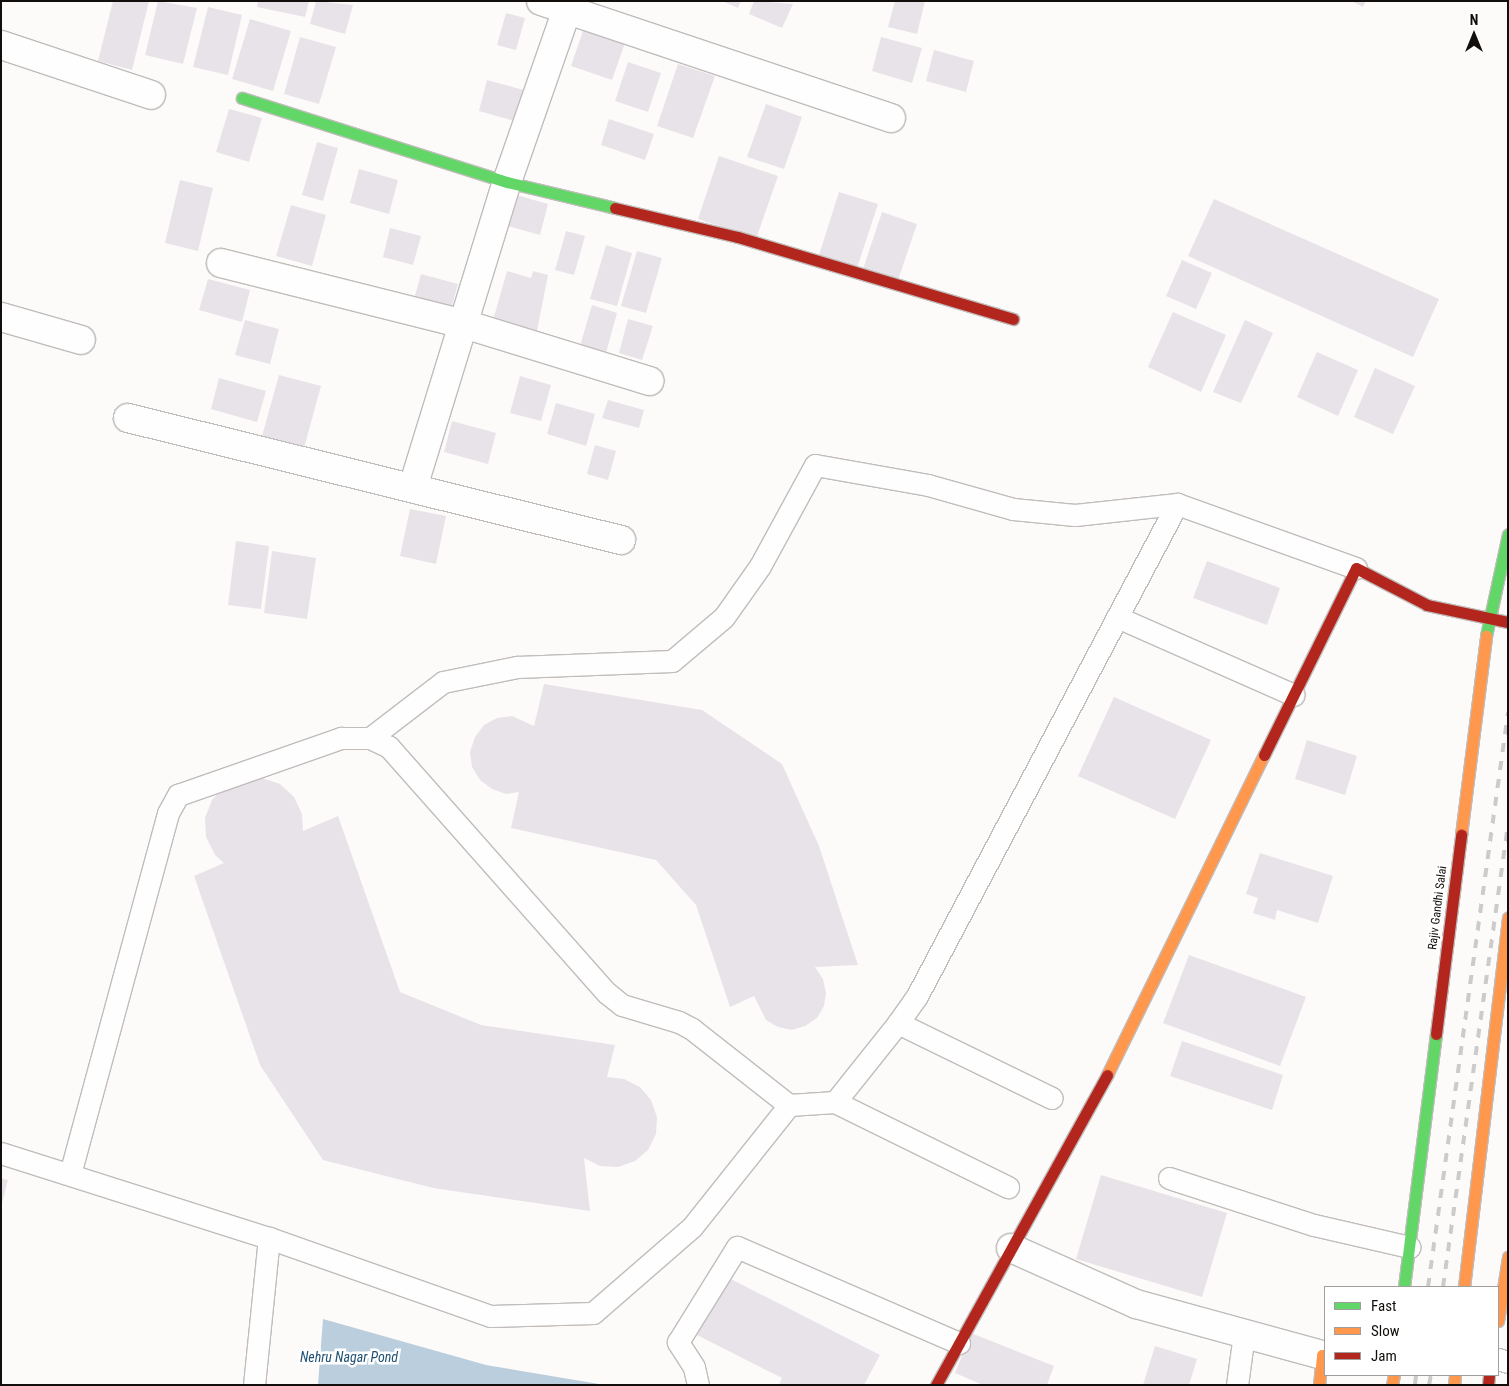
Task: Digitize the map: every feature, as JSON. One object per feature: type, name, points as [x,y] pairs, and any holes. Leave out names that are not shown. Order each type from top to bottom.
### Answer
[{"type":"street","points":[[541,1],[569,5],[891,118]]},
{"type":"street","points":[[413,487],[507,182],[569,5]]},
{"type":"street","points":[[1,45],[151,95]]},
{"type":"street","points":[[242,98],[507,182],[738,237],[1013,319]]},
{"type":"street","points":[[221,264],[464,324],[649,381]]},
{"type":"street","points":[[1,318],[81,340]]},
{"type":"street","points":[[128,418],[621,540]]},
{"type":"street","name":"Rajiv Gandhi Salai","points":[[1404,1286],[1488,618],[1508,534]]},
{"type":"street","points":[[936,1385],[1106,1076],[1356,568],[1427,605],[1508,622]]},
{"type":"street","points":[[1464,1286],[1508,918]]},
{"type":"street","points":[[1491,1052],[1508,1053]]},
{"type":"street","points":[[1011,1248],[1136,1304],[1324,1356],[1319,1385]]},
{"type":"street","points":[[1499,1315],[1508,1257]]},
{"type":"lane","points":[[370,738],[443,682],[517,667],[672,661],[724,617],[760,566],[815,465],[928,485],[1013,508],[1074,515],[1177,504],[1356,568]]},
{"type":"lane","points":[[835,1102],[898,1023],[922,987],[1177,504]]},
{"type":"lane","points":[[1117,617],[1294,695]]},
{"type":"lane","points":[[70,1174],[168,813],[178,795],[341,738],[370,738],[389,747],[607,993],[622,1005],[692,1029],[789,1105],[835,1102],[1008,1187]]},
{"type":"lane","points":[[898,1023],[1052,1098]]},
{"type":"lane","points":[[1,1153],[269,1238],[491,1316],[593,1313],[692,1227],[789,1105]]},
{"type":"lane","points":[[1169,1178],[1314,1225],[1409,1247]]},
{"type":"lane","points":[[254,1385],[269,1238]]},
{"type":"lane","points":[[698,1385],[694,1367],[678,1342],[737,1247],[959,1343]]},
{"type":"lane","points":[[1237,1385],[1244,1334]]},
{"type":"water","name":"Nehru Nagar Pond","points":[[323,1319],[486,1365],[605,1385],[318,1385]]},
{"type":"building","points":[[113,1],[149,1],[132,70],[98,61]]},
{"type":"building","points":[[158,1],[197,8],[183,64],[145,55]]},
{"type":"building","points":[[258,1],[309,1],[305,17],[257,7]]},
{"type":"building","points":[[316,1],[353,5],[345,34],[310,24]]},
{"type":"building","points":[[722,1],[741,1],[738,8]]},
{"type":"building","points":[[754,1],[793,4],[782,28],[749,14]]},
{"type":"building","points":[[895,1],[925,1],[917,34],[888,27]]},
{"type":"building","points":[[1351,1],[1366,1],[1363,7]]},
{"type":"building","points":[[208,7],[242,15],[228,75],[193,67]]},
{"type":"building","points":[[506,13],[525,18],[516,50],[497,45]]},
{"type":"building","points":[[250,19],[291,31],[273,91],[232,79]]},
{"type":"building","points":[[585,25],[626,40],[612,80],[571,66]]},
{"type":"building","points":[[300,37],[336,47],[319,104],[284,94]]},
{"type":"building","points":[[881,37],[922,48],[912,83],[872,71]]},
{"type":"building","points":[[934,50],[974,61],[966,92],[926,81]]},
{"type":"building","points":[[628,62],[661,73],[648,112],[615,101]]},
{"type":"building","points":[[678,64],[715,76],[693,138],[657,126]]},
{"type":"building","points":[[487,80],[527,91],[518,122],[479,111]]},
{"type":"building","points":[[766,104],[802,117],[784,169],[747,157]]},
{"type":"building","points":[[229,109],[262,118],[249,162],[216,152]]},
{"type":"building","points":[[609,119],[654,134],[645,160],[601,145]]},
{"type":"building","points":[[317,142],[338,148],[323,201],[302,195]]},
{"type":"building","points":[[719,156],[778,176],[756,239],[698,219]]},
{"type":"building","points":[[359,169],[398,180],[389,214],[350,203]]},
{"type":"building","points":[[180,180],[213,188],[198,251],[165,243]]},
{"type":"building","points":[[839,192],[878,204],[857,268],[819,255]]},
{"type":"building","points":[[513,194],[548,204],[540,235],[504,225]]},
{"type":"building","points":[[1214,199],[1439,299],[1413,357],[1188,256]]},
{"type":"building","points":[[291,205],[326,215],[312,266],[276,256]]},
{"type":"building","points":[[882,212],[917,224],[897,283],[862,272]]},
{"type":"building","points":[[390,228],[421,236],[413,265],[383,257]]},
{"type":"building","points":[[566,231],[585,236],[574,275],[555,270]]},
{"type":"building","points":[[606,245],[632,253],[617,306],[590,299]]},
{"type":"building","points":[[637,251],[662,258],[646,313],[621,306]]},
{"type":"building","points":[[1182,260],[1212,273],[1196,309],[1166,296]]},
{"type":"building","points":[[507,271],[531,278],[533,271],[548,275],[536,336],[492,324]]},
{"type":"building","points":[[421,274],[458,284],[450,313],[413,303]]},
{"type":"building","points":[[208,279],[250,290],[242,322],[199,310]]},
{"type":"building","points":[[592,305],[617,313],[606,353],[580,346]]},
{"type":"building","points":[[1173,312],[1226,335],[1201,392],[1148,367]]},
{"type":"building","points":[[628,319],[653,326],[642,360],[619,353]]},
{"type":"building","points":[[245,320],[279,329],[270,364],[235,355]]},
{"type":"building","points":[[1245,320],[1273,333],[1241,403],[1213,392]]},
{"type":"building","points":[[1317,352],[1358,370],[1338,416],[1297,397]]},
{"type":"building","points":[[1375,368],[1415,386],[1393,434],[1354,417]]},
{"type":"building","points":[[279,375],[321,386],[304,448],[262,436]]},
{"type":"building","points":[[520,376],[551,385],[541,421],[510,413]]},
{"type":"building","points":[[219,378],[266,391],[257,422],[211,409]]},
{"type":"building","points":[[608,400],[644,410],[639,428],[602,418]]},
{"type":"building","points":[[556,403],[595,414],[586,446],[547,434]]},
{"type":"building","points":[[452,421],[496,433],[488,464],[444,452]]},
{"type":"building","points":[[595,445],[616,451],[608,480],[587,474]]},
{"type":"building","points":[[410,509],[446,516],[436,564],[400,556]]},
{"type":"building","points":[[236,541],[269,546],[261,609],[228,605]]},
{"type":"building","points":[[272,551],[316,558],[307,619],[264,613]]},
{"type":"building","points":[[1207,561],[1280,588],[1267,625],[1193,598]]},
{"type":"building","points":[[544,684],[702,710],[782,764],[819,846],[858,965],[815,967],[823,979],[826,993],[824,1006],[817,1018],[805,1026],[792,1030],[778,1027],[766,1020],[754,996],[730,1007],[696,905],[656,860],[511,828],[519,792],[506,794],[492,789],[480,780],[472,767],[470,752],[475,737],[484,725],[497,718],[512,716],[534,726]]},
{"type":"building","points":[[1114,697],[1211,740],[1175,819],[1078,776]]},
{"type":"building","points":[[1307,740],[1357,756],[1345,795],[1295,779]]},
{"type":"building","points":[[243,778],[262,778],[280,784],[294,797],[302,814],[303,831],[338,816],[400,992],[481,1025],[615,1045],[607,1077],[624,1079],[640,1087],[651,1100],[657,1117],[656,1134],[648,1150],[635,1161],[618,1167],[600,1166],[584,1158],[590,1211],[433,1188],[323,1160],[260,1065],[194,876],[224,863],[215,855],[206,837],[205,818],[212,800],[225,786]]},
{"type":"building","points":[[1260,853],[1333,876],[1318,923],[1277,910],[1275,920],[1253,913],[1258,898],[1246,894]]},
{"type":"building","points":[[1189,955],[1306,997],[1280,1066],[1163,1023]]},
{"type":"building","points":[[1182,1041],[1283,1075],[1272,1110],[1170,1076]]},
{"type":"building","points":[[1101,1175],[1227,1213],[1202,1297],[1076,1259]]},
{"type":"building","points":[[1,1178],[8,1180],[2,1203],[1,1203]]},
{"type":"building","points":[[725,1276],[880,1355],[864,1385],[779,1385],[782,1378],[695,1334]]},
{"type":"building","points":[[971,1333],[1054,1366],[1047,1385],[983,1385],[955,1373]]},
{"type":"building","points":[[1155,1346],[1197,1359],[1189,1385],[1143,1385]]},
{"type":"railway","points":[[1428,1286],[1508,713]]},
{"type":"railway","points":[[1443,1286],[1508,825]]},
{"type":"railway","points":[[1415,1385],[1416,1376]]},
{"type":"railway","points":[[1429,1385],[1431,1376]]},
{"type":"traffic: fast","points":[[242,98],[507,182],[615,208]]},
{"type":"traffic: fast","points":[[1486,636],[1508,534]]},
{"type":"traffic: fast","points":[[1404,1286],[1436,1034]]},
{"type":"traffic: slow","points":[[1461,835],[1486,636]]},
{"type":"traffic: slow","points":[[1107,1075],[1264,755]]},
{"type":"traffic: slow","points":[[1464,1286],[1508,918]]},
{"type":"traffic: slow","points":[[1499,1315],[1508,1257]]},
{"type":"traffic: slow","points":[[1319,1385],[1322,1355],[1324,1356]]},
{"type":"traffic: slow","points":[[1392,1385],[1394,1376]]},
{"type":"traffic: slow","points":[[1454,1385],[1455,1376]]},
{"type":"traffic: jam","points":[[615,208],[738,237],[1013,319]]},
{"type":"traffic: jam","points":[[1264,755],[1356,568],[1427,605],[1508,622]]},
{"type":"traffic: jam","points":[[1436,1034],[1461,835]]},
{"type":"traffic: jam","points":[[936,1385],[1107,1075]]},
{"type":"traffic: jam","points":[[1488,1385],[1489,1376]]}]
